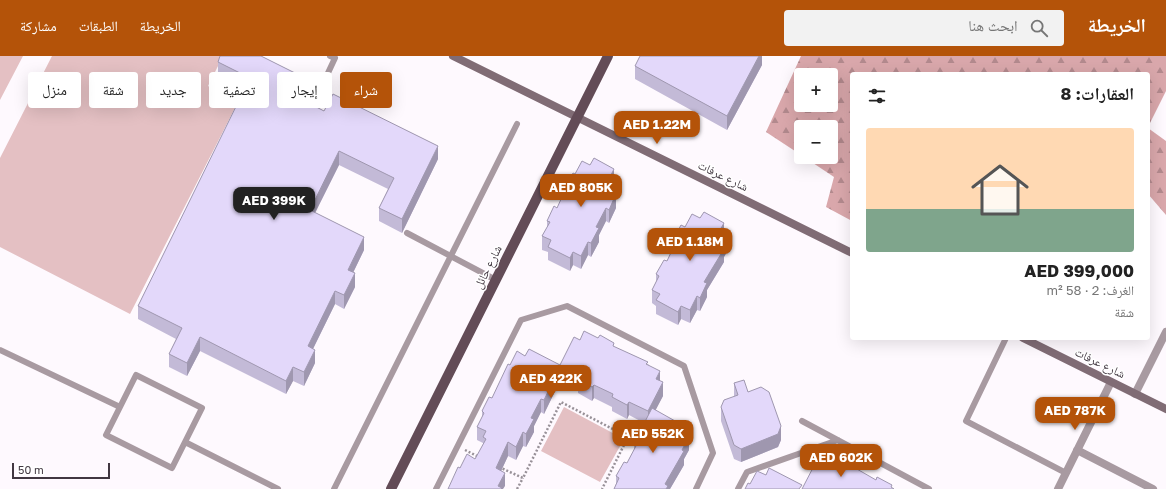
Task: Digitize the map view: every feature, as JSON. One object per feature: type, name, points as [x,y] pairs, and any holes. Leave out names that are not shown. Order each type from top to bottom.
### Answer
[{"type":"main road","name":"شارع حائل","points":[[391,489],[608,56]]},
{"type":"street","name":"شارع عرفات","points":[[453,56],[850,252]]},
{"type":"street","points":[[1135,394],[1166,332]]},
{"type":"street","name":"شارع عرفات","points":[[1027,340],[1166,409]]},
{"type":"street","points":[[1058,489],[1111,382]]},
{"type":"street","points":[[1077,450],[1153,489]]},
{"type":"lane","points":[[328,72],[335,58],[330,56]]},
{"type":"lane","points":[[334,489],[517,124]]},
{"type":"lane","points":[[407,233],[496,280]]},
{"type":"lane","points":[[436,489],[521,320],[567,306],[684,366],[713,453],[696,489]]},
{"type":"lane","points":[[1005,340],[966,421],[1066,473]]},
{"type":"lane","points":[[0,350],[120,407]]},
{"type":"lane","points":[[136,375],[202,408],[185,442],[172,468],[106,435],[136,375]]},
{"type":"lane","points":[[802,421],[929,489]]},
{"type":"lane","points":[[738,489],[747,472],[838,440]]},
{"type":"lane","points":[[185,442],[278,489]]},
{"type":"path","points":[[518,489],[561,402],[628,437],[602,489]]},
{"type":"path","points":[[458,446],[484,459]]},
{"type":"path","points":[[497,466],[523,478]]},
{"type":"shaded area","points":[[0,56],[23,56],[0,100]]},
{"type":"shaded area","points":[[52,56],[223,56],[215,72],[209,72],[209,108],[235,108],[130,314],[0,247],[0,158],[28,103],[28,108],[81,108],[81,72],[44,72]]},
{"type":"shaded area","points":[[564,407],[624,439],[600,482],[541,451]]},
{"type":"green space","points":[[801,56],[1166,56],[1166,91],[1150,123],[1150,72],[850,72],[850,220],[826,207],[834,177],[814,164],[838,164],[838,120],[794,120],[794,150],[766,132],[794,71],[794,112],[838,112],[838,68],[795,68]]},
{"type":"green space","points":[[1150,129],[1166,141],[1166,215],[1150,196]]},
{"type":"building","points":[[220,56],[261,56],[293,72],[277,72],[277,108],[318,108],[324,111],[326,108],[332,108],[333,94],[340,97],[340,108],[361,108],[438,146],[402,219],[379,208],[394,178],[339,151],[310,210],[364,237],[348,270],[355,273],[344,295],[335,291],[308,346],[315,350],[304,372],[293,367],[286,381],[200,337],[187,363],[169,354],[182,328],[138,306],[235,108],[269,108],[269,72],[238,72],[218,62]]},
{"type":"building","points":[[640,56],[759,56],[727,116],[635,66]]},
{"type":"building","points":[[594,158],[614,169],[611,175],[620,179],[613,192],[616,194],[609,210],[606,208],[596,227],[599,228],[591,243],[588,242],[581,256],[573,252],[570,258],[548,247],[551,240],[542,236],[550,222],[547,221],[554,206],[557,208],[573,173],[575,174],[582,161],[590,165]]},
{"type":"building","points":[[704,212],[724,223],[720,230],[729,234],[722,248],[724,249],[704,282],[707,283],[700,298],[697,296],[690,310],[681,306],[678,312],[656,300],[660,294],[652,290],[659,276],[656,274],[664,260],[667,261],[676,242],[673,240],[681,225],[685,227],[692,214],[700,218]]},
{"type":"building","points":[[584,331],[598,338],[600,335],[614,343],[613,346],[648,362],[646,364],[660,371],[656,379],[663,382],[648,411],[629,402],[627,405],[612,397],[613,394],[594,385],[592,387],[578,380],[579,377],[560,367],[544,400],[541,399],[531,418],[534,419],[526,434],[523,432],[516,447],[508,442],[496,468],[505,473],[498,486],[502,488],[448,489],[458,467],[460,468],[467,454],[475,459],[486,439],[483,437],[486,431],[477,427],[484,413],[482,411],[489,397],[492,398],[508,364],[510,365],[517,351],[525,356],[529,349],[560,365],[574,337],[580,340]]},
{"type":"building","points":[[744,380],[748,392],[761,387],[769,392],[781,426],[778,434],[741,449],[734,445],[721,407],[724,400],[738,395],[734,383]]},
{"type":"building","points":[[652,408],[684,426],[681,432],[689,437],[682,450],[684,451],[665,484],[668,486],[666,489],[614,489],[619,478],[616,476],[624,462],[627,463],[637,444],[634,443]]},
{"type":"building","points":[[828,456],[842,463],[843,461],[876,480],[877,477],[892,485],[891,487],[894,489],[802,489],[817,460],[824,464]]},
{"type":"building","points":[[769,468],[802,485],[799,489],[745,489],[748,483],[750,484],[757,471],[766,475]]}]
